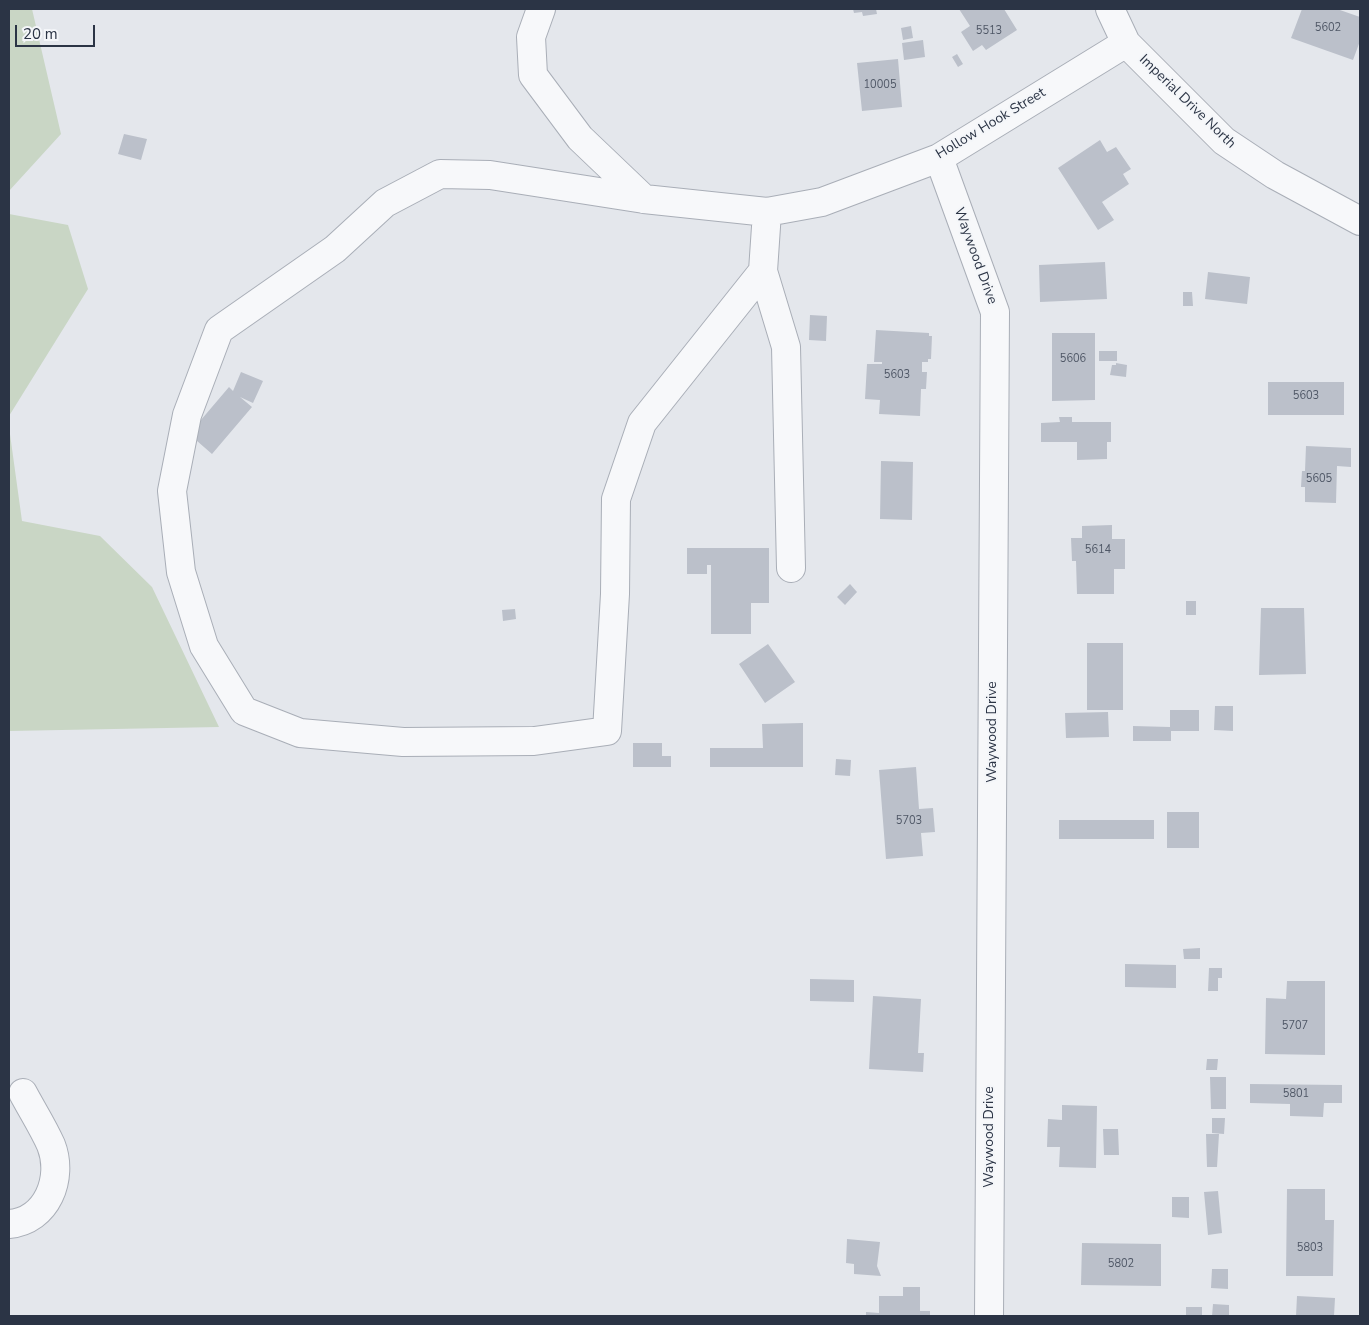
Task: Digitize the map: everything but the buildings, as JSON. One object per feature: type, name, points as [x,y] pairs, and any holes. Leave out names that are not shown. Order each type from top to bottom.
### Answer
[{"type":"street","points":[[541,9],[532,37],[533,75],[580,138],[644,199]]},
{"type":"street","name":"Imperial Drive North","points":[[1110,9],[1126,43],[1224,141],[1275,175],[1360,220]]},
{"type":"street","name":"Hollow Hook Street","points":[[763,270],[642,423],[616,499],[615,594],[607,730],[534,741],[403,742],[300,733],[244,711],[204,646],[182,572],[172,490],[187,415],[219,330],[335,250],[385,203],[440,174],[490,175],[644,199],[767,212],[822,202],[939,158],[1126,43]]},
{"type":"street","name":"Waywood Drive","points":[[939,158],[995,312],[989,1316]]},
{"type":"street","points":[[767,212],[763,270],[786,347],[791,568]]},
{"type":"street","points":[[9,1224],[21,1223],[41,1211],[51,1194],[56,1166],[51,1145],[23,1093]]},
{"type":"green space","points":[[9,9],[32,9],[61,134],[9,191]]},
{"type":"green space","points":[[9,214],[68,225],[88,289],[9,416]]},
{"type":"green space","points":[[9,427],[22,521],[100,536],[152,587],[219,727],[9,731]]}]
